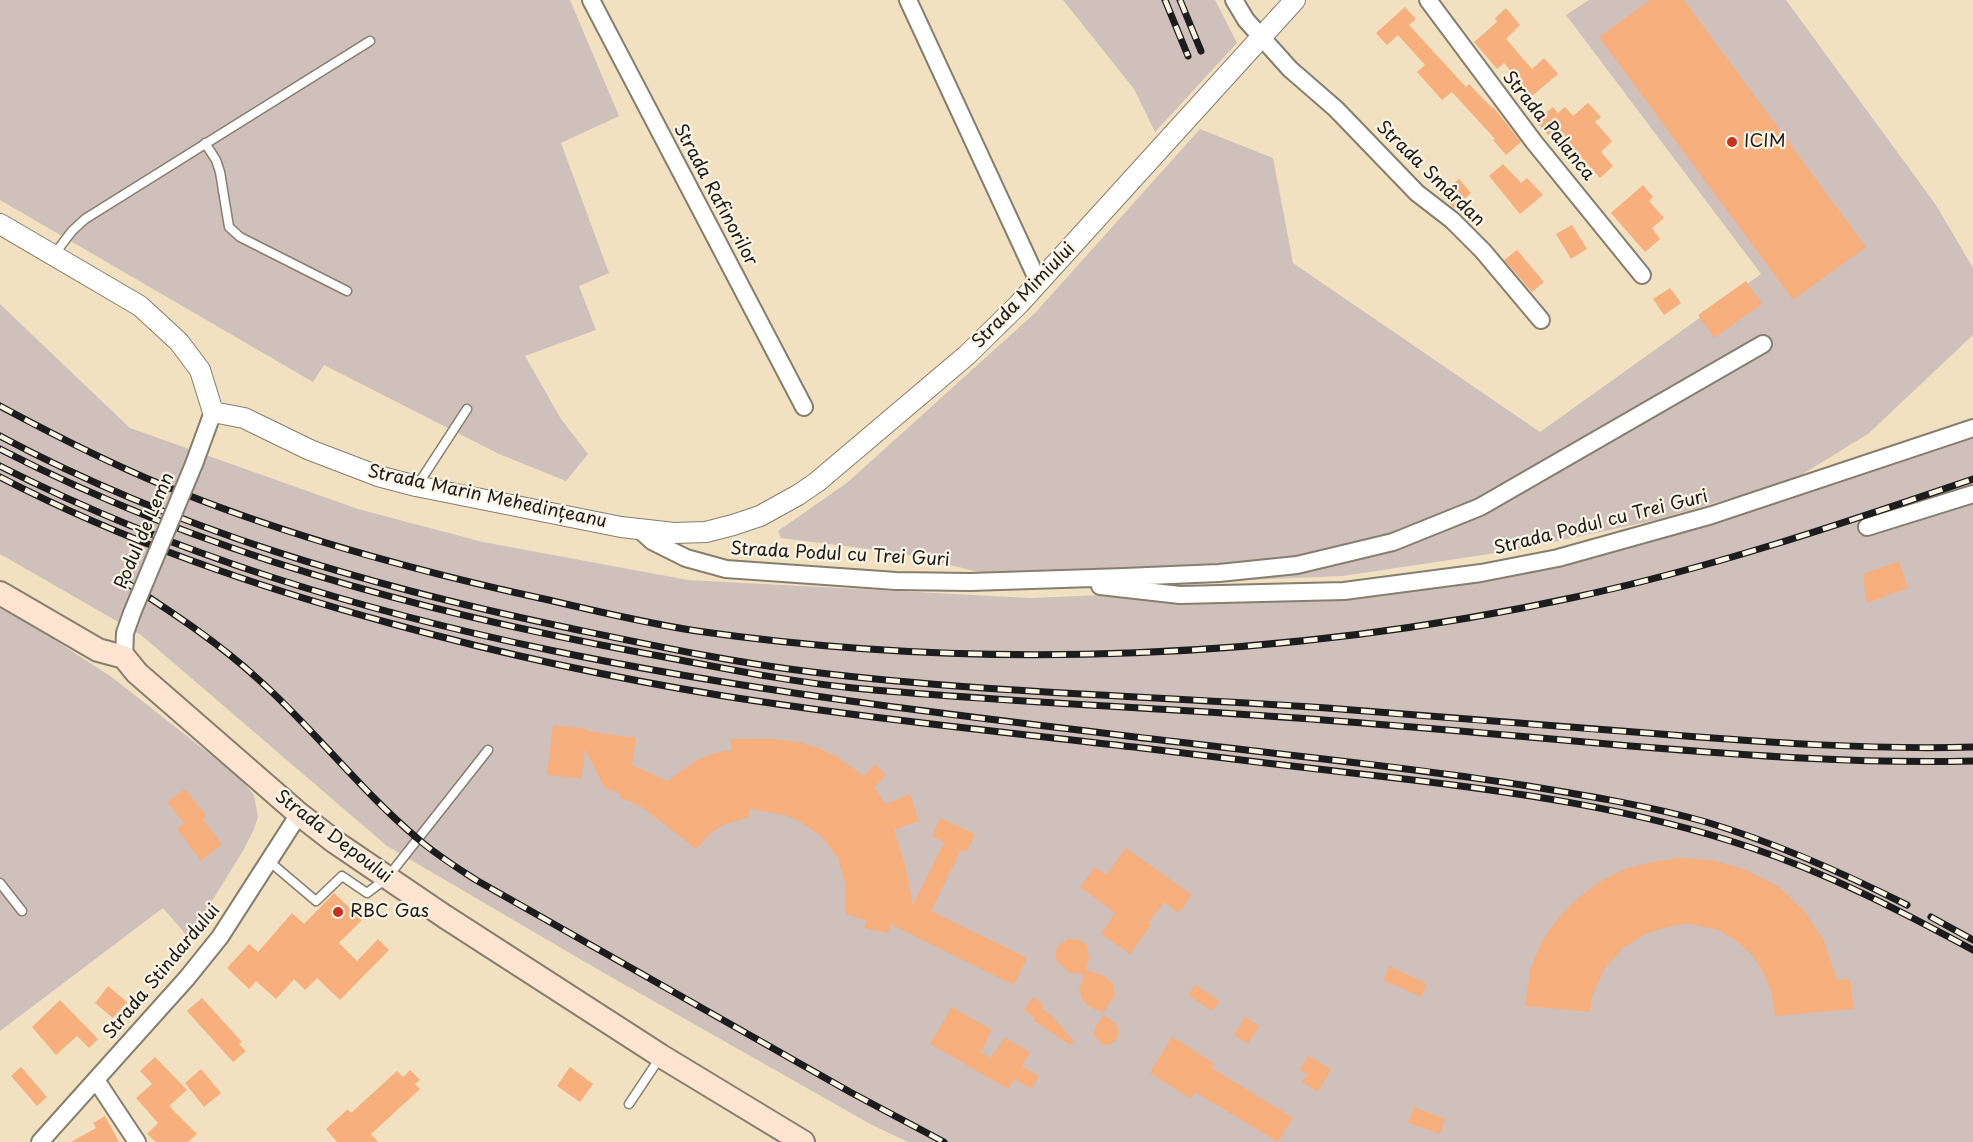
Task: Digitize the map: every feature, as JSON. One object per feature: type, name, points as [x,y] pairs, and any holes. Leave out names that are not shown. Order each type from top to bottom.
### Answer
[{"type":"main road","points":[[0,593],[98,650],[124,657]]},
{"type":"main road","name":"Strada Depoului","points":[[124,657],[137,673],[299,814],[387,878],[661,1056],[803,1142]]},
{"type":"street","name":"Strada Rafinorilor","points":[[591,0],[804,407]]},
{"type":"street","points":[[908,0],[1040,283]]},
{"type":"street","name":"Strada Smârdan","points":[[1234,0],[1246,20],[1290,69],[1336,109],[1417,193],[1452,220],[1483,251],[1541,320]]},
{"type":"street","name":"Strada Mimiului","points":[[706,532],[760,516],[798,495],[967,355],[1040,283],[1294,0]]},
{"type":"street","name":"Strada Palanca","points":[[1428,0],[1527,134],[1641,275]]},
{"type":"street","points":[[0,224],[140,306],[179,342],[200,370],[213,412]]},
{"type":"street","name":"Strada Podul cu Trei Guri","points":[[639,529],[652,541],[676,554],[726,569],[896,581],[1048,580],[1219,573],[1288,566],[1393,542],[1480,507],[1763,345]]},
{"type":"street","name":"Podul de Lemn","points":[[124,657],[125,633],[132,613],[194,464],[213,412]]},
{"type":"street","name":"Strada Marin Mehedințeanu","points":[[213,412],[244,418],[343,464],[416,486],[639,529],[674,533],[706,532]]},
{"type":"street","name":"Strada Podul cu Trei Guri","points":[[1048,580],[1180,596],[1344,591],[1481,573],[1557,558],[1712,515],[1973,428]]},
{"type":"street","points":[[1867,527],[1973,494]]},
{"type":"street","name":"Strada Stindardului","points":[[40,1142],[188,978],[220,936],[299,814]]},
{"type":"street","points":[[96,1080],[137,1142]]},
{"type":"lane","points":[[52,256],[72,231],[86,219],[370,41]]},
{"type":"lane","points":[[205,143],[216,160],[220,172],[229,227],[240,237],[347,291]]},
{"type":"lane","points":[[416,486],[467,409]]},
{"type":"lane","points":[[270,862],[316,901],[342,876],[367,893],[387,878],[488,750]]},
{"type":"lane","points":[[0,883],[22,911]]},
{"type":"lane","points":[[629,1104],[661,1056]]},
{"type":"shaded area","points":[[0,0],[570,0],[619,116],[561,143],[609,273],[579,286],[596,330],[525,356],[561,419],[588,454],[566,481],[499,454],[324,365],[313,382],[0,200]]},
{"type":"shaded area","points":[[1063,0],[1215,0],[1237,43],[1155,132],[1134,89]]},
{"type":"shaded area","points":[[1589,0],[1786,0],[1936,205],[1973,268],[1973,335],[1868,434],[1793,480],[1656,520],[1516,550],[1343,576],[1045,588],[900,553],[781,538],[778,531],[848,482],[1035,313],[1200,129],[1273,158],[1293,263],[1540,432],[1761,274],[1566,15]]},
{"type":"shaded area","points":[[0,304],[130,428],[358,509],[483,542],[688,580],[1030,598],[1345,585],[1558,558],[1973,428],[1973,1142],[908,1142],[872,1125],[597,969],[387,846],[141,635],[0,554]]},
{"type":"shaded area","points":[[0,608],[44,633],[113,678],[239,777],[254,795],[258,817],[243,851],[189,938],[163,908],[0,1031]]},
{"type":"building","name":"ICIM","points":[[1650,0],[1684,0],[1866,247],[1793,300],[1599,37]]},
{"type":"building","points":[[1405,7],[1416,19],[1409,25],[1466,87],[1469,84],[1493,107],[1521,142],[1506,155],[1493,140],[1495,139],[1452,92],[1442,100],[1417,72],[1425,65],[1398,35],[1387,45],[1376,33]]},
{"type":"building","points":[[1506,8],[1520,25],[1506,39],[1532,69],[1544,58],[1558,74],[1532,96],[1504,63],[1497,69],[1474,42],[1497,22],[1495,18]]},
{"type":"building","points":[[1588,103],[1601,117],[1595,122],[1612,141],[1601,152],[1613,166],[1600,178],[1573,148],[1569,151],[1552,132],[1548,135],[1536,121],[1553,107],[1558,113],[1565,107],[1573,116]]},
{"type":"building","points":[[1503,164],[1521,183],[1527,178],[1543,195],[1520,214],[1489,176]]},
{"type":"building","points":[[1459,179],[1471,193],[1454,208],[1441,195]]},
{"type":"building","points":[[1643,185],[1653,197],[1649,201],[1664,218],[1652,228],[1660,239],[1645,252],[1611,213]]},
{"type":"building","points":[[1572,225],[1587,249],[1571,259],[1556,234]]},
{"type":"building","points":[[1517,250],[1544,282],[1532,292],[1504,260]]},
{"type":"building","points":[[1746,281],[1762,304],[1714,338],[1698,315]]},
{"type":"building","points":[[1670,288],[1681,303],[1664,315],[1653,299]]},
{"type":"building","points":[[1899,561],[1908,588],[1867,603],[1863,574]]},
{"type":"building","points":[[553,725],[636,738],[632,765],[667,781],[694,762],[711,754],[732,750],[730,739],[774,739],[799,742],[839,758],[864,776],[875,764],[886,775],[874,787],[885,804],[910,794],[919,821],[894,830],[905,865],[913,905],[944,842],[932,836],[940,818],[975,834],[967,852],[961,850],[931,911],[1027,958],[1014,985],[890,924],[888,933],[864,928],[866,920],[846,914],[845,883],[838,858],[820,835],[797,820],[785,815],[749,809],[749,817],[723,825],[712,832],[696,849],[642,807],[619,797],[620,794],[604,787],[585,749],[581,779],[547,775]]},
{"type":"building","points":[[185,789],[207,817],[203,820],[222,844],[201,861],[177,829],[184,823],[167,802]]},
{"type":"building","points":[[1126,848],[1192,895],[1179,913],[1164,902],[1148,923],[1151,925],[1130,954],[1101,934],[1115,913],[1080,887],[1095,867],[1106,875]]},
{"type":"building","points":[[1680,858],[1711,860],[1744,869],[1778,886],[1804,911],[1824,941],[1837,980],[1850,979],[1854,1009],[1775,1016],[1771,991],[1753,956],[1738,942],[1718,930],[1690,924],[1647,933],[1623,948],[1604,969],[1592,996],[1590,1012],[1525,1006],[1530,970],[1543,939],[1560,916],[1577,899],[1598,883],[1622,870],[1651,862]]},
{"type":"building","points":[[334,893],[362,920],[339,943],[357,961],[378,939],[389,950],[340,1000],[317,978],[305,990],[294,979],[276,999],[256,981],[249,989],[227,968],[249,944],[258,952],[292,913],[304,924]]},
{"type":"building","points":[[1068,939],[1080,940],[1087,945],[1089,959],[1086,970],[1105,976],[1113,984],[1115,995],[1103,1013],[1088,1006],[1081,998],[1079,984],[1082,985],[1083,974],[1069,973],[1056,960],[1056,950]]},
{"type":"building","points":[[1389,966],[1427,984],[1421,997],[1383,980]]},
{"type":"building","points":[[1195,985],[1220,1001],[1212,1011],[1188,995]]},
{"type":"building","points":[[108,986],[127,1002],[113,1018],[95,1003]]},
{"type":"building","points":[[1033,997],[1044,1005],[1040,1012],[1042,1009],[1050,1014],[1074,1041],[1070,1045],[1033,1020],[1035,1018],[1024,1010]]},
{"type":"building","points":[[202,998],[242,1042],[239,1044],[246,1051],[233,1062],[187,1011]]},
{"type":"building","points":[[60,1000],[98,1039],[89,1048],[77,1036],[56,1055],[32,1027]]},
{"type":"building","points":[[952,1007],[992,1030],[981,1052],[990,1058],[1005,1038],[1030,1052],[1022,1066],[1039,1076],[1032,1089],[1014,1079],[1008,1089],[930,1044]]},
{"type":"building","points":[[1104,1015],[1116,1024],[1119,1032],[1116,1040],[1109,1045],[1101,1044],[1094,1035],[1095,1027]]},
{"type":"building","points":[[1245,1017],[1259,1026],[1248,1044],[1234,1035]]},
{"type":"building","points":[[1172,1037],[1214,1063],[1212,1068],[1293,1118],[1278,1142],[1195,1092],[1191,1099],[1150,1073]]},
{"type":"building","points":[[1308,1056],[1331,1069],[1318,1092],[1302,1082],[1307,1074],[1300,1070]]},
{"type":"building","points":[[155,1057],[187,1090],[169,1106],[197,1134],[188,1142],[156,1142],[147,1134],[158,1123],[136,1098],[152,1084],[140,1071]]},
{"type":"building","points":[[21,1067],[47,1097],[37,1106],[11,1076]]},
{"type":"building","points":[[570,1067],[593,1084],[580,1102],[557,1086]]},
{"type":"building","points":[[201,1069],[221,1093],[204,1107],[185,1083]]},
{"type":"building","points":[[410,1070],[420,1080],[415,1084],[420,1089],[371,1134],[378,1142],[337,1142],[326,1129],[348,1109],[351,1113],[397,1071],[403,1077]]},
{"type":"building","points":[[1414,1107],[1445,1119],[1440,1134],[1408,1123]]},
{"type":"building","points":[[105,1116],[119,1142],[71,1142],[96,1128],[93,1123]]},
{"type":"railway","points":[[1165,0],[1188,56]]},
{"type":"railway","points":[[1180,0],[1201,51]]},
{"type":"railway","points":[[0,406],[123,468],[165,486],[251,519],[383,560],[517,593],[697,631],[805,644],[915,652],[1025,655],[1135,653],[1246,646],[1356,635],[1464,619],[1571,598],[1673,574],[1824,529],[1973,479]]},
{"type":"railway","points":[[0,436],[67,470],[135,500],[204,527],[346,573],[491,611],[750,663],[812,672],[941,685],[1327,708],[1738,740],[1816,745],[1973,747]]},
{"type":"railway","points":[[0,449],[77,486],[154,519],[314,575],[395,598],[560,637],[774,677],[908,693],[1297,718],[1716,753],[1844,760],[1973,761]]},
{"type":"railway","points":[[0,466],[139,529],[282,580],[428,622],[576,655],[726,682],[877,705],[1436,773],[1614,801],[1661,810],[1758,839],[1833,870],[1907,905]]},
{"type":"railway","points":[[0,477],[95,522],[193,561],[342,610],[475,645],[641,681],[776,704],[1433,782],[1616,811],[1705,833],[1778,857],[1863,894],[1973,950]]},
{"type":"railway","points":[[127,583],[195,629],[244,666],[280,699],[396,819],[446,860],[476,880],[850,1092],[944,1142]]},
{"type":"railway","points":[[1931,917],[1973,940]]},
{"type":"place","name":"ICIM","points":[[1732,142]]},
{"type":"place","name":"RBC Gas","points":[[338,912]]}]
